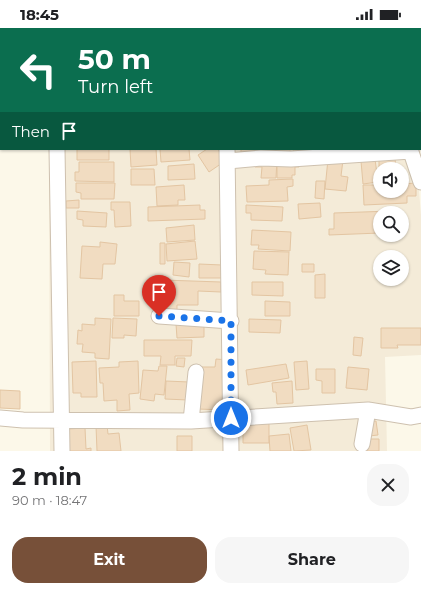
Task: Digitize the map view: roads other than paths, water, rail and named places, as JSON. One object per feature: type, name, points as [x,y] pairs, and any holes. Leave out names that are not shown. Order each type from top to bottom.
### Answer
[{"type":"street","points":[[57,150],[63,420],[62,451]]},
{"type":"street","points":[[231,451],[231,321],[228,155],[291,159],[410,150],[421,182]]},
{"type":"street","points":[[159,316],[231,321]]},
{"type":"street","points":[[191,421],[196,372]]},
{"type":"street","points":[[0,418],[191,421],[368,410],[416,416],[421,429]]},
{"type":"street","points":[[362,444],[368,410]]}]
